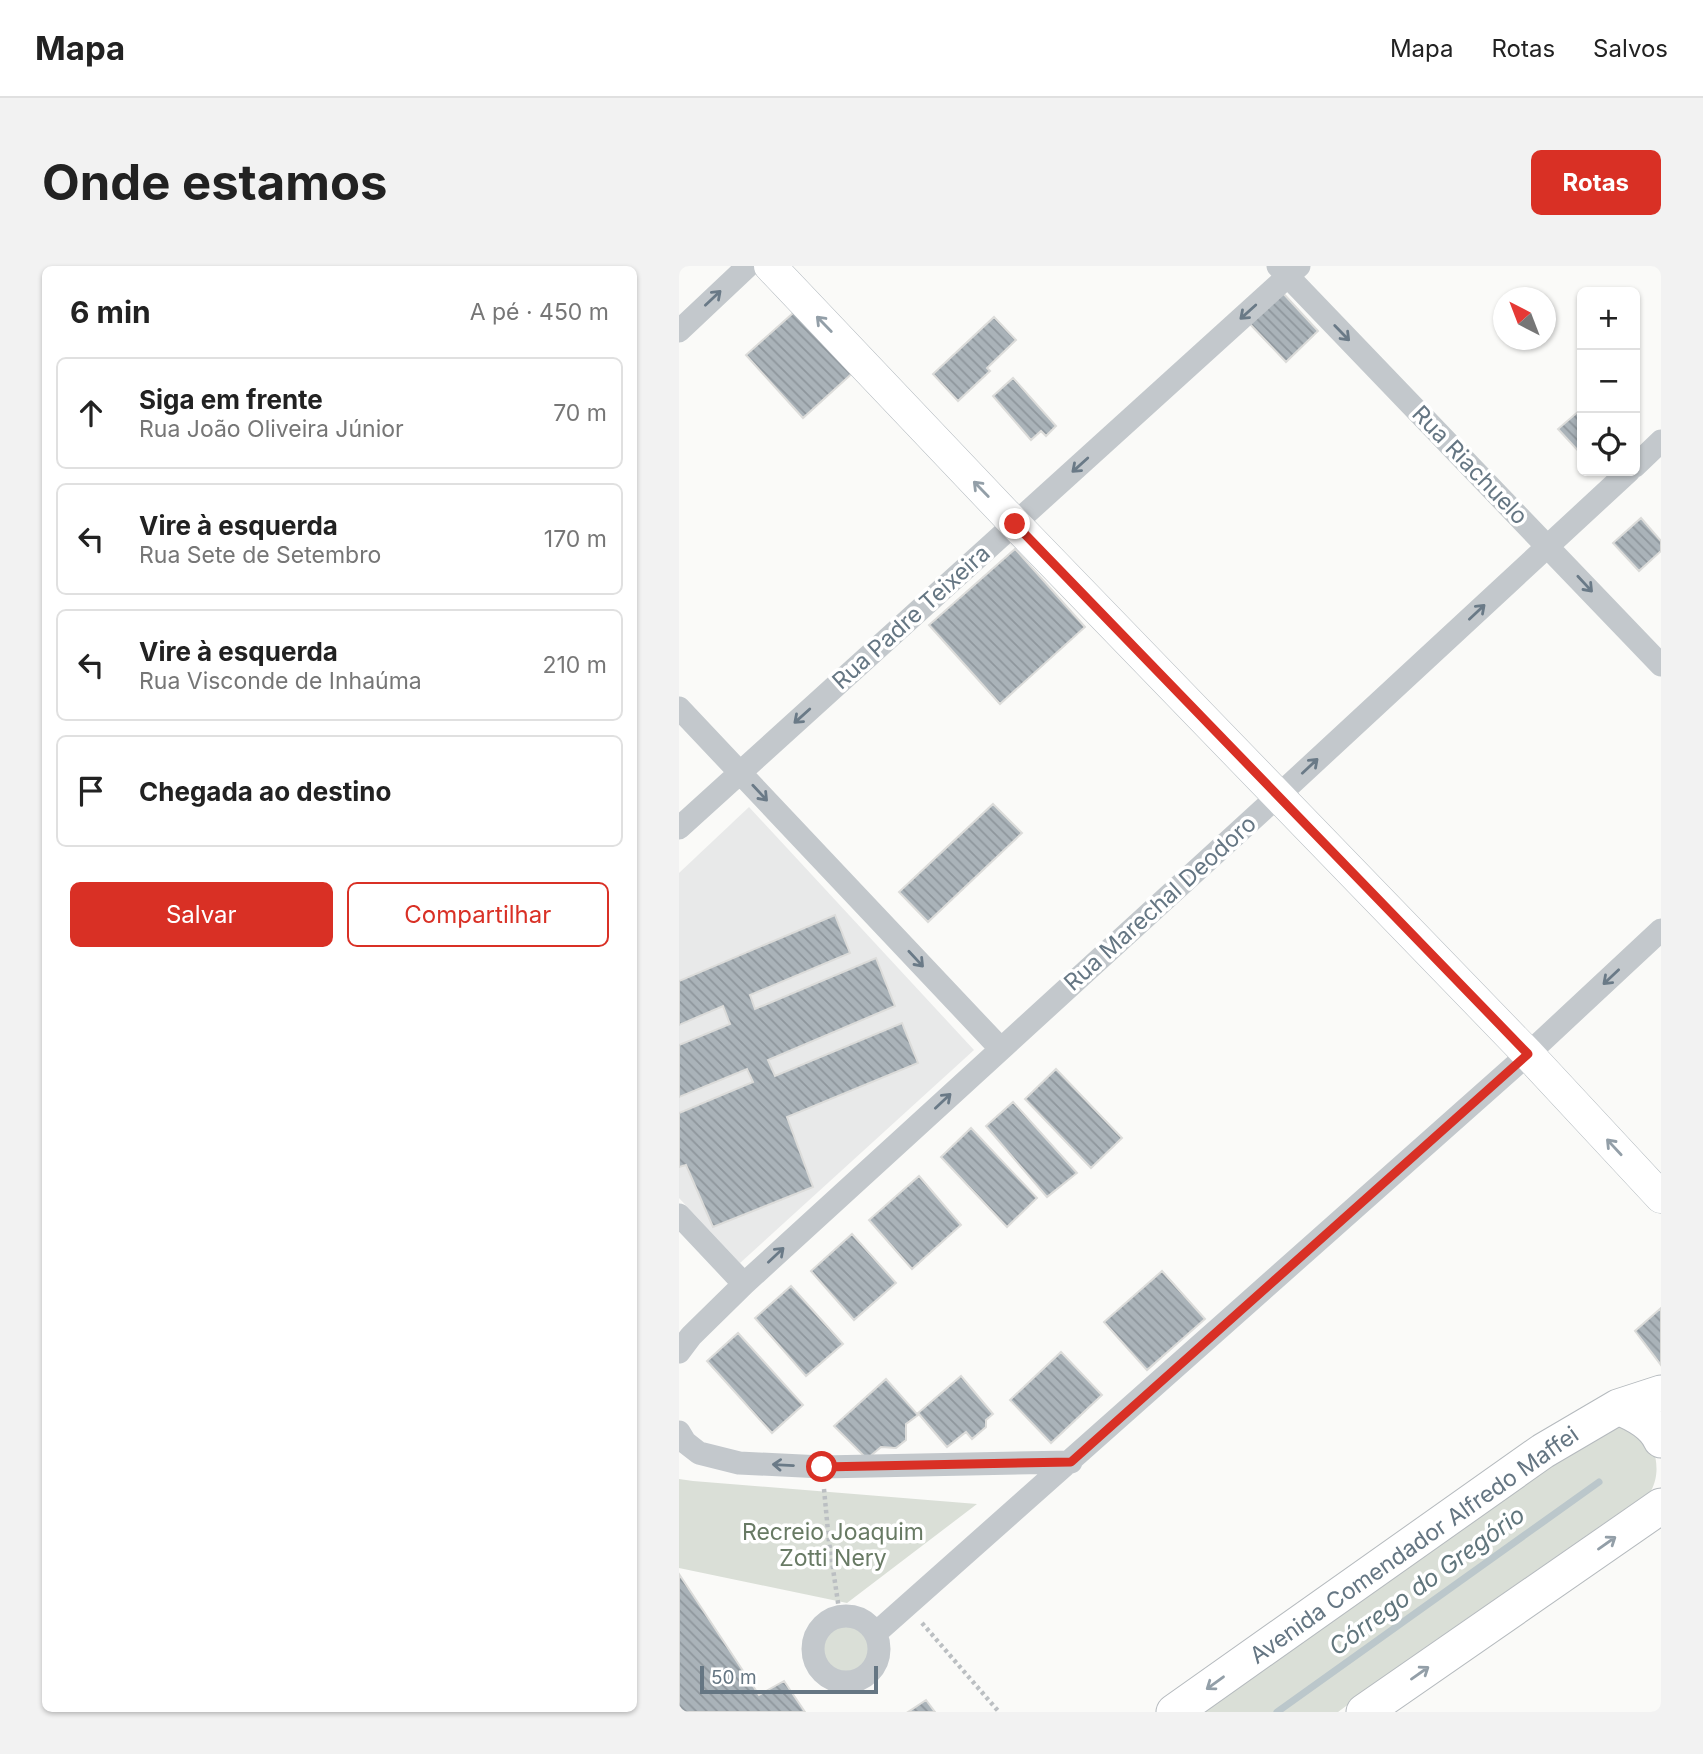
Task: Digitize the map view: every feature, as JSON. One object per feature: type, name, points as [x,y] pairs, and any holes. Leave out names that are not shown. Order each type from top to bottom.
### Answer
[{"type":"main road","name":"Avenida Comendador Alfredo Maffei","points":[[1174,1712],[1543,1451],[1618,1407],[1661,1394]]},
{"type":"main road","points":[[1618,1407],[1635,1414],[1659,1434],[1661,1440]]},
{"type":"main road","points":[[1364,1712],[1658,1504]]},
{"type":"street","points":[[679,331],[748,266]]},
{"type":"street","points":[[770,266],[1015,524],[1528,1054],[1661,1197]]},
{"type":"street","name":"Rua Padre Teixeira","points":[[679,828],[1015,524],[1288,270]]},
{"type":"street","name":"Rua Riachuelo","points":[[1288,270],[1661,665]]},
{"type":"street","points":[[1640,461],[1661,441]]},
{"type":"street","name":"Rua Marechal Deodoro","points":[[685,1344],[744,1284],[1624,476]]},
{"type":"street","points":[[679,708],[1000,1048]]},
{"type":"street","points":[[876,1633],[1528,1054],[1661,930]]},
{"type":"street","points":[[679,1214],[744,1284]]},
{"type":"street","points":[[679,1432],[685,1442],[699,1453],[739,1463],[822,1467],[1071,1462]]},
{"type":"street","points":[[840,1616],[861,1619],[876,1633],[880,1643],[876,1665],[869,1674],[849,1683],[837,1682],[827,1677],[814,1659],[815,1637],[821,1627],[840,1616]]},
{"type":"path","points":[[822,1467],[840,1616]]},
{"type":"path","points":[[907,1606],[999,1712]]},
{"type":"shaded area","points":[[749,807],[974,1050],[740,1263],[679,1198],[679,873]]},
{"type":"green space","points":[[1613,1422],[1653,1446],[1657,1469],[1651,1491],[1423,1649],[1338,1712],[1191,1712]]},
{"type":"green space","name":"Recreio Joaquim Zotti Nery","points":[[679,1479],[977,1504],[847,1603],[679,1568]]},
{"type":"green space","points":[[840,1621],[852,1621],[862,1625],[870,1633],[874,1649],[870,1665],[862,1673],[852,1677],[840,1677],[830,1673],[822,1665],[818,1655],[818,1643],[822,1633],[830,1625]]},
{"type":"building","points":[[1281,291],[1318,331],[1286,362],[1248,322]]},
{"type":"building","points":[[801,306],[857,369],[803,418],[746,355]]},
{"type":"building","points":[[994,317],[1016,340],[987,368],[990,371],[958,401],[933,374]]},
{"type":"building","points":[[1013,378],[1056,426],[1046,436],[1041,431],[1031,440],[993,396]]},
{"type":"building","points":[[1577,413],[1577,450],[1558,429]]},
{"type":"building","points":[[1641,518],[1661,541],[1661,551],[1639,571],[1613,543]]},
{"type":"building","points":[[1015,549],[1085,627],[1000,704],[929,625]]},
{"type":"building","points":[[993,804],[1022,833],[928,922],[899,892]]},
{"type":"building","points":[[835,915],[850,953],[750,995],[755,1009],[876,958],[895,1006],[768,1060],[775,1076],[902,1023],[918,1063],[787,1117],[813,1187],[713,1227],[686,1165],[679,1167],[679,1113],[753,1082],[747,1069],[679,1097],[679,1045],[730,1024],[723,1006],[679,1025],[679,981]]},
{"type":"building","points":[[1056,1069],[1122,1138],[1091,1168],[1025,1099]]},
{"type":"building","points":[[1013,1102],[1077,1173],[1047,1197],[986,1126]]},
{"type":"building","points":[[971,1128],[1037,1198],[1007,1227],[941,1157]]},
{"type":"building","points":[[919,1176],[961,1225],[912,1269],[869,1220]]},
{"type":"building","points":[[852,1234],[896,1283],[854,1320],[811,1271]]},
{"type":"building","points":[[1162,1271],[1205,1319],[1147,1370],[1104,1322]]},
{"type":"building","points":[[791,1286],[843,1344],[806,1376],[755,1318]]},
{"type":"building","points":[[1661,1308],[1661,1365],[1635,1331]]},
{"type":"building","points":[[738,1333],[803,1405],[772,1433],[707,1361]]},
{"type":"building","points":[[1061,1352],[1102,1395],[1051,1443],[1010,1400]]},
{"type":"building","points":[[961,1376],[993,1414],[986,1420],[986,1427],[972,1439],[966,1432],[947,1447],[918,1413]]},
{"type":"building","points":[[886,1379],[918,1415],[906,1424],[906,1440],[896,1448],[881,1447],[867,1459],[834,1426]]},
{"type":"building","points":[[679,1574],[759,1695],[784,1681],[805,1712],[679,1712]]},
{"type":"building","points":[[926,1700],[935,1712],[908,1712]]},
{"type":"waterway","name":"Córrego do Gregório","points":[[1277,1712],[1599,1482]]},
{"type":"route","points":[[822,1467],[1071,1462],[1528,1054],[1015,524]]}]
